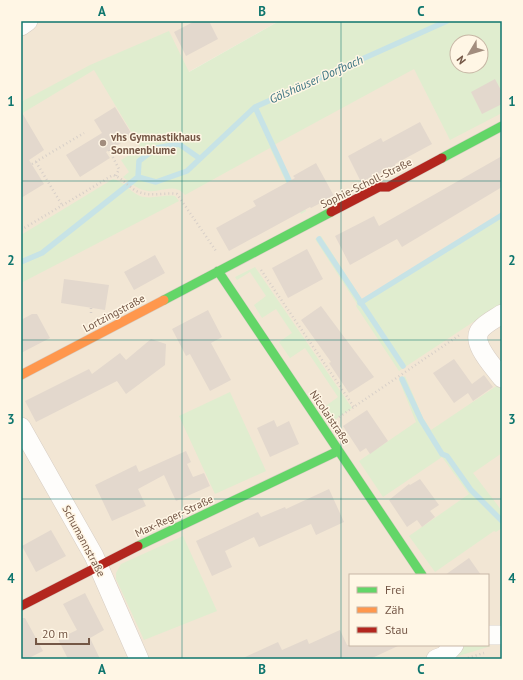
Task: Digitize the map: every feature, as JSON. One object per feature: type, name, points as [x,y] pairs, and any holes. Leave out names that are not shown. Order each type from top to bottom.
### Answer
[{"type":"street","points":[[21,26],[28,21]]},
{"type":"street","name":"Sophie-Scholl-Straße","points":[[218,271],[379,187],[388,187],[502,126]]},
{"type":"street","name":"Lortzingstraße","points":[[21,375],[218,271]]},
{"type":"street","name":"Nicolaistraße","points":[[218,271],[421,574]]},
{"type":"street","points":[[500,375],[479,347],[477,338],[480,329],[502,314]]},
{"type":"street","points":[[500,375],[502,353]]},
{"type":"street","name":"Schumannstraße","points":[[21,427],[98,565],[140,659]]},
{"type":"street","name":"Max-Reger-Straße","points":[[21,606],[98,565],[338,451]]},
{"type":"street","points":[[489,635],[502,636]]},
{"type":"street","points":[[436,659],[444,656],[453,646]]},
{"type":"path","points":[[32,164],[84,133]]},
{"type":"path","points":[[109,150],[119,169],[118,176]]},
{"type":"path","points":[[36,162],[62,205]]},
{"type":"path","points":[[21,230],[113,175],[118,176],[137,192],[147,195],[168,192],[177,194],[217,253]]},
{"type":"path","points":[[260,269],[354,407]]},
{"type":"path","points":[[332,421],[460,334],[477,338]]},
{"type":"shaded area","points":[[21,21],[279,21],[139,100],[449,46],[449,74],[489,74],[489,34],[502,21],[502,659],[21,659]]},
{"type":"green space","points":[[279,21],[502,21],[502,113],[450,140],[414,69],[274,145],[306,211],[301,214],[270,148],[185,195],[176,189],[148,191],[135,186],[123,177],[129,172],[121,160],[141,148],[94,70],[21,114],[21,102],[90,65],[169,31],[189,72]]},
{"type":"green space","points":[[113,179],[117,180],[140,196],[175,196],[179,201],[21,283],[21,235]]},
{"type":"green space","points":[[502,215],[502,303],[399,371],[356,306],[357,304],[315,239],[321,236],[363,301]]},
{"type":"green space","points":[[255,267],[352,408],[333,421],[323,408],[338,397],[305,348],[290,358],[279,342],[292,333],[276,309],[262,318],[254,305],[266,296],[250,272],[237,280],[235,277]]},
{"type":"green space","points":[[405,376],[423,418],[431,430],[498,385],[502,390],[502,453],[473,473],[502,511],[502,528],[496,532],[494,531],[435,572],[409,536],[469,494],[442,457],[383,497],[359,461],[416,422],[399,380]]},
{"type":"green space","points":[[230,392],[266,471],[215,494],[179,416]]},
{"type":"green space","points":[[183,536],[217,611],[144,640],[116,579],[116,573],[121,564]]},
{"type":"green space","points":[[463,646],[491,646],[452,658]]},
{"type":"building","points":[[195,21],[209,21],[218,39],[186,56],[174,32]]},
{"type":"building","points":[[495,79],[502,92],[502,104],[482,114],[471,92]]},
{"type":"building","name":"vhs Gymnastikhaus Sonnenblume","points":[[115,107],[133,136],[106,152],[110,158],[80,177],[66,155],[102,133],[94,120]]},
{"type":"building","points":[[21,111],[44,150],[29,160],[44,184],[21,198]]},
{"type":"building","points":[[420,122],[432,144],[395,164],[396,166],[361,182],[348,156],[381,138],[383,142]]},
{"type":"building","points":[[502,156],[502,187],[402,247],[397,239],[350,265],[335,236],[374,216],[379,226]]},
{"type":"building","points":[[316,163],[334,196],[311,208],[310,207],[229,251],[216,228],[256,206],[253,201],[295,178],[293,176]]},
{"type":"building","points":[[307,249],[323,279],[288,298],[272,268]]},
{"type":"building","points":[[155,255],[165,273],[134,290],[124,272]]},
{"type":"building","points":[[64,279],[109,285],[105,310],[61,303]]},
{"type":"building","points":[[321,306],[374,377],[349,393],[329,363],[331,362],[301,320]]},
{"type":"building","points":[[208,310],[222,337],[211,343],[231,380],[210,391],[190,354],[186,356],[172,329]]},
{"type":"building","points":[[32,314],[37,314],[50,338],[21,353],[21,320]]},
{"type":"building","points":[[151,339],[166,344],[165,365],[126,394],[117,381],[36,422],[25,401],[89,369],[92,374],[120,353],[126,360]]},
{"type":"building","points":[[454,359],[472,384],[484,375],[493,387],[473,401],[468,393],[454,403],[433,373]]},
{"type":"building","points":[[367,410],[388,441],[370,454],[366,448],[360,452],[343,426]]},
{"type":"building","points":[[274,420],[277,427],[289,421],[299,444],[270,457],[257,428]]},
{"type":"building","points":[[186,451],[191,462],[187,464],[193,477],[204,473],[210,486],[176,501],[164,475],[138,489],[146,506],[112,521],[95,485],[136,465],[139,472]]},
{"type":"building","points":[[420,479],[439,505],[430,511],[435,517],[422,527],[417,520],[407,527],[389,500],[409,484],[410,485]]},
{"type":"building","points":[[329,489],[344,522],[316,535],[311,524],[259,547],[254,537],[225,551],[232,567],[212,576],[196,541],[258,512],[261,517],[285,507],[286,509]]},
{"type":"building","points":[[51,530],[66,556],[36,572],[22,546]]},
{"type":"building","points":[[469,558],[480,574],[446,574]]},
{"type":"building","points":[[85,593],[104,630],[90,638],[100,659],[68,659],[58,639],[77,630],[63,604]]},
{"type":"building","points":[[21,618],[25,618],[43,651],[27,659],[21,659]]},
{"type":"building","points":[[340,630],[347,645],[349,646],[398,646],[370,659],[241,659],[278,642],[282,650],[307,639],[309,644]]},
{"type":"waterway","name":"Gölshäuser Dorfbach","points":[[21,262],[42,253],[138,177],[156,182],[187,171],[255,107],[447,21]]},
{"type":"waterway","points":[[255,107],[292,187]]},
{"type":"waterway","name":"Gölshäuser Dorfbach","points":[[138,177],[139,161],[156,148],[179,144],[199,158]]},
{"type":"waterway","points":[[360,303],[502,215]]},
{"type":"waterway","points":[[319,239],[403,366]]},
{"type":"waterway","points":[[402,379],[421,420],[442,454],[447,456],[471,490],[502,521]]},
{"type":"traffic: fast","points":[[442,158],[502,126]]},
{"type":"traffic: fast","points":[[164,300],[331,212]]},
{"type":"traffic: fast","points":[[218,271],[421,574]]},
{"type":"traffic: fast","points":[[138,546],[338,451]]},
{"type":"traffic: slow","points":[[21,375],[164,300]]},
{"type":"traffic: jam","points":[[331,212],[379,187],[388,187],[442,158]]},
{"type":"traffic: jam","points":[[21,606],[138,546]]},
{"type":"place","name":"vhs Gymnastikhaus Sonnenblume","points":[[103,143]]}]
